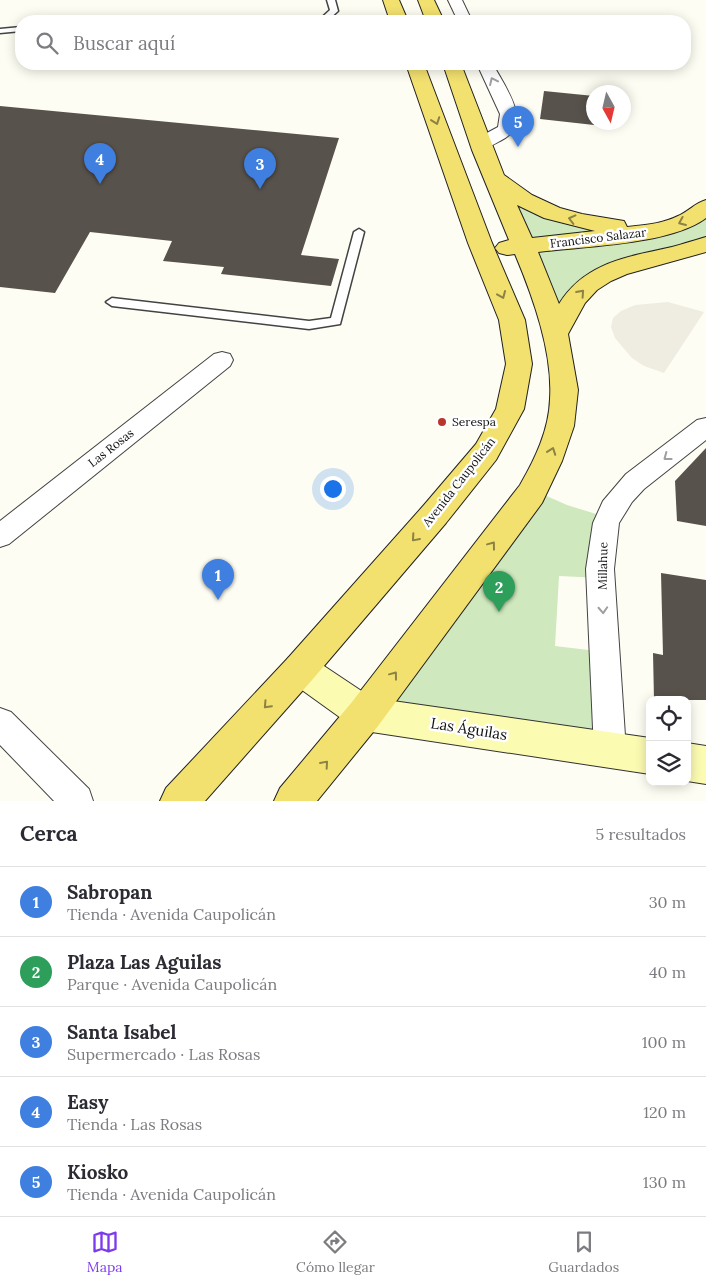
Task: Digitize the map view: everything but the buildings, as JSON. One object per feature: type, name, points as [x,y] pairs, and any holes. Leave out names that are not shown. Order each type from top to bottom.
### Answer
[{"type":"main road","points":[[392,0],[397,15]]},
{"type":"main road","points":[[426,0],[432,15]]},
{"type":"main road","name":"Avenida Caupolicán","points":[[180,801],[300,669],[435,514],[486,452],[500,430],[510,409],[516,386],[518,364],[517,342],[512,320],[483,250],[416,70]]},
{"type":"main road","points":[[293,801],[365,714],[531,494],[542,475],[560,425],[564,400],[560,356],[555,334],[540,289],[480,144],[454,70]]},
{"type":"main road","points":[[494,178],[518,198],[565,218],[591,224],[655,231]]},
{"type":"main road","name":"Francisco Salazar","points":[[483,250],[655,231],[687,221],[706,207]]},
{"type":"main road","points":[[555,334],[576,297],[592,280],[630,264],[673,256],[706,244]]},
{"type":"main road","name":"Las Águilas","points":[[300,669],[365,714],[646,756]]},
{"type":"main road","points":[[691,763],[706,765]]},
{"type":"street","points":[[454,0],[462,15]]},
{"type":"street","points":[[480,144],[506,130],[510,123],[509,114],[488,70]]},
{"type":"street","name":"Las Rosas","points":[[0,536],[222,360]]},
{"type":"street","name":"Millahue","points":[[610,751],[600,569],[602,545],[607,522],[615,504],[627,487],[706,427]]},
{"type":"street","points":[[0,723],[77,801]]},
{"type":"lane","points":[[331,0],[336,15]]},
{"type":"lane","points":[[329,15],[334,11]]},
{"type":"lane","points":[[0,31],[15,30]]},
{"type":"lane","points":[[112,302],[309,325],[336,321],[359,232]]},
{"type":"green space","points":[[494,178],[591,224],[655,231],[706,207],[706,244],[603,274],[555,334]]},
{"type":"green space","points":[[533,490],[567,505],[609,518],[601,578],[559,576],[555,646],[605,652],[610,751],[365,714]]},
{"type":"shaded area","points":[[668,302],[704,312],[664,373],[644,366],[632,358],[615,338],[611,327],[613,318],[621,311],[635,305]]},
{"type":"place","name":"Kiosko","points":[[518,147]]},
{"type":"place","name":"Easy","points":[[100,184]]},
{"type":"place","name":"Santa Isabel","points":[[260,189]]},
{"type":"place","name":"Serespa","points":[[442,422]]},
{"type":"place","name":"Sabropan","points":[[218,600]]},
{"type":"place","name":"Plaza Las Aguilas","points":[[499,612]]}]
